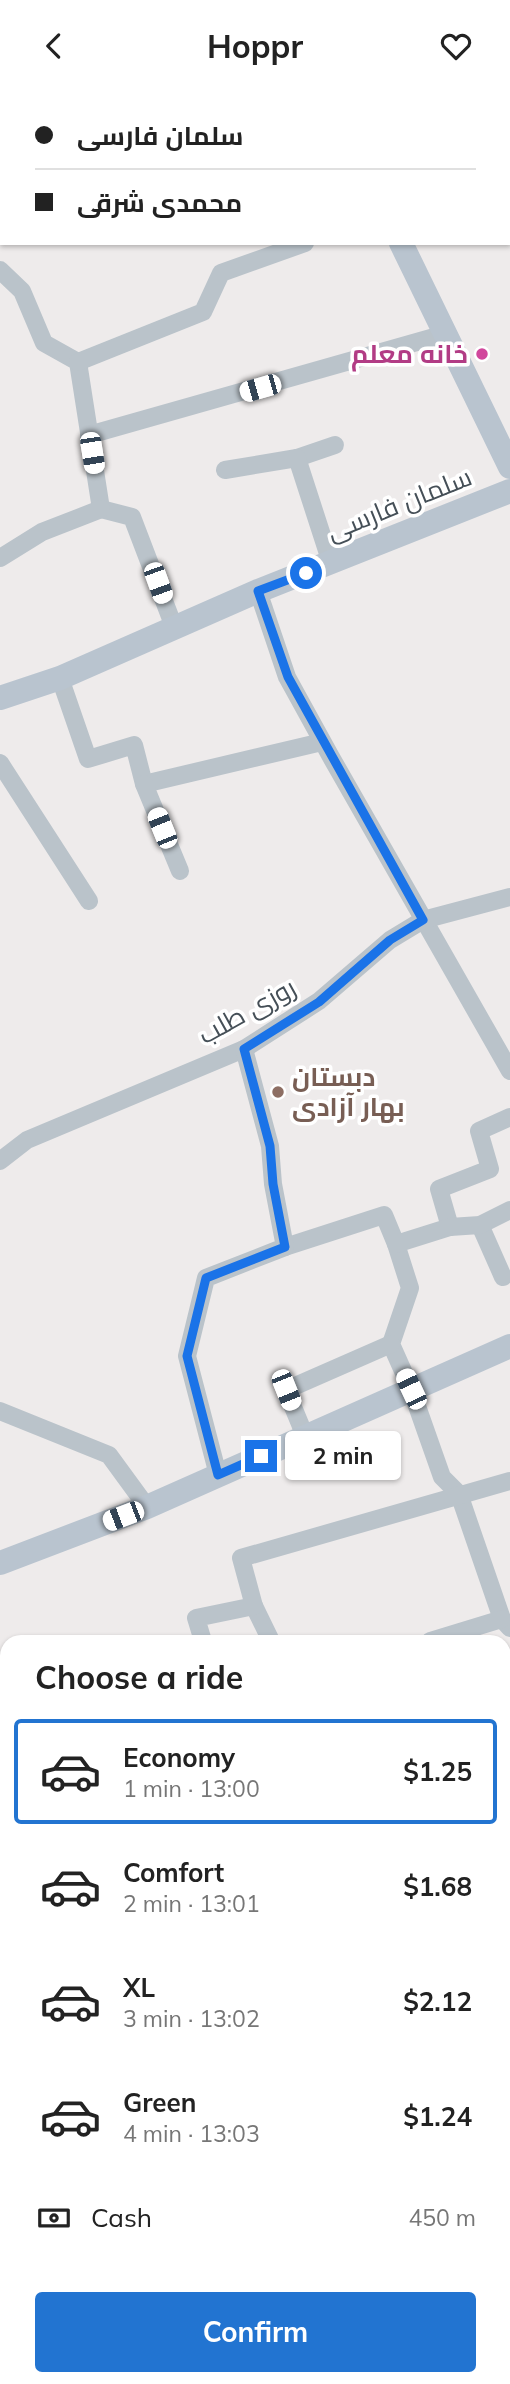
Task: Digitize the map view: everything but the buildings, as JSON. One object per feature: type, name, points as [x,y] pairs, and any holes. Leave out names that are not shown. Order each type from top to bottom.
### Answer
[{"type":"main road","points":[[402,245],[510,467]]},
{"type":"main road","name":"سلمان فارسی","points":[[0,698],[60,678],[258,591],[510,491]]},
{"type":"main road","points":[[0,1563],[147,1507],[510,1346]]},
{"type":"street","points":[[78,362],[203,312],[221,273],[299,245]]},
{"type":"street","points":[[0,270],[22,291],[44,343],[78,362]]},
{"type":"street","points":[[89,435],[445,334]]},
{"type":"street","points":[[78,362],[101,509]]},
{"type":"street","points":[[225,470],[297,458],[335,445]]},
{"type":"street","points":[[297,458],[331,563]]},
{"type":"street","points":[[0,558],[42,532],[101,509],[132,517],[174,627]]},
{"type":"street","points":[[258,591],[288,677],[322,742],[510,1070]]},
{"type":"street","points":[[60,678],[88,759],[134,745],[145,784],[180,871]]},
{"type":"street","points":[[145,784],[322,742]]},
{"type":"street","points":[[1,770],[89,901]]},
{"type":"street","name":"روزی طلب","points":[[0,1161],[27,1140],[244,1049],[319,1002],[390,940],[423,920],[510,897]]},
{"type":"street","points":[[244,1049],[270,1146],[273,1184],[285,1247]]},
{"type":"street","points":[[450,1227],[439,1189],[490,1169],[479,1131],[510,1117]]},
{"type":"street","points":[[396,1244],[450,1227],[480,1225],[510,1210]]},
{"type":"street","points":[[218,1475],[187,1356],[206,1278],[285,1247],[384,1215],[410,1288],[391,1344],[411,1389],[442,1477],[459,1494],[506,1624],[457,1635]]},
{"type":"street","points":[[480,1225],[503,1277]]},
{"type":"street","points":[[305,1436],[286,1390],[391,1344]]},
{"type":"street","points":[[0,1411],[109,1455],[147,1507]]},
{"type":"street","points":[[268,1635],[254,1606],[241,1558],[510,1481]]},
{"type":"street","points":[[201,1635],[196,1618],[254,1606]]},
{"type":"place","name":"خانه معلم","points":[[482,354]]},
{"type":"place","name":"دبستان بهار آزادی","points":[[278,1092]]},
{"type":"route","points":[[261,1456],[218,1475],[187,1356],[206,1278],[285,1247],[273,1184],[270,1146],[244,1049],[319,1002],[390,940],[423,920],[288,677],[258,591],[306,573]]}]
